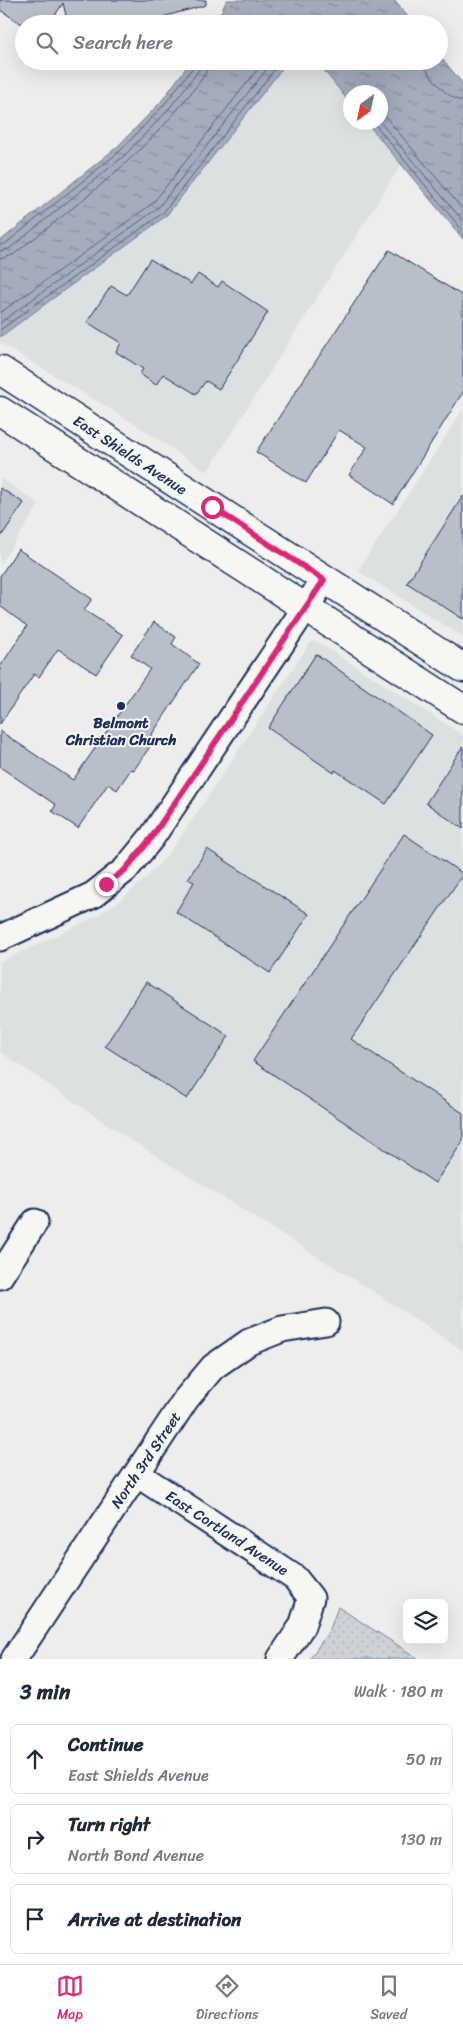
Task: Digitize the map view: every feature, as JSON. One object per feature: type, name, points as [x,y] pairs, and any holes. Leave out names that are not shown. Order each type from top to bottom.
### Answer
[{"type":"main road","name":"East Shields Avenue","points":[[0,370],[12,387],[463,668]]},
{"type":"main road","points":[[0,411],[463,709]]},
{"type":"street","points":[[0,938],[93,895],[125,870],[152,837],[324,580]]},
{"type":"street","points":[[0,1276],[35,1222]]},
{"type":"street","name":"North 3rd Street","points":[[14,1659],[186,1399],[213,1366],[249,1342],[282,1329],[326,1322]]},
{"type":"street","name":"East Cortland Avenue","points":[[137,1474],[295,1578],[311,1598],[302,1626],[280,1659]]},
{"type":"shaded area","points":[[281,70],[324,70],[343,94],[343,130],[373,130],[401,165],[207,472],[135,424],[0,343],[0,337],[166,216]]},
{"type":"shaded area","points":[[463,409],[463,637],[358,571]]},
{"type":"shaded area","points":[[0,478],[40,504],[0,565]]},
{"type":"shaded area","points":[[314,641],[463,735],[463,1351],[371,1290],[137,1144],[0,1052],[0,962],[97,916],[123,898],[147,877],[169,853],[186,829],[310,643]]},
{"type":"shaded area","points":[[338,1607],[419,1659],[310,1659],[330,1629]]},
{"type":"water","points":[[227,0],[394,0],[406,15],[220,15]]},
{"type":"water","points":[[448,66],[463,84],[463,239],[373,130],[388,130],[388,85],[343,85],[343,94],[324,70],[448,70]]},
{"type":"water","points":[[184,70],[281,70],[166,216],[0,337],[0,241],[117,147],[160,103]]},
{"type":"building","points":[[0,0],[206,0],[206,5],[170,15],[66,15],[63,3],[55,15],[15,15],[15,20],[0,10]]},
{"type":"building","points":[[389,250],[463,296],[463,392],[393,504],[349,475],[367,447],[339,430],[306,483],[256,452]]},
{"type":"building","points":[[150,259],[191,284],[198,274],[218,287],[222,281],[268,312],[219,389],[206,381],[196,394],[163,374],[156,385],[140,374],[143,369],[116,352],[121,343],[87,322],[111,286],[127,295]]},
{"type":"building","points":[[0,488],[24,503],[0,538]]},
{"type":"building","points":[[463,496],[463,619],[407,583]]},
{"type":"building","points":[[18,549],[92,599],[84,610],[123,635],[96,674],[58,649],[39,677],[34,674],[0,724],[0,667],[27,626],[0,606],[0,576]]},
{"type":"building","points":[[154,622],[176,637],[172,644],[199,664],[148,740],[153,742],[134,770],[131,769],[117,790],[108,784],[78,828],[52,811],[56,805],[0,767],[0,731],[73,780],[150,669],[131,655]]},
{"type":"building","points":[[316,654],[432,735],[386,804],[335,770],[334,773],[268,728]]},
{"type":"building","points":[[463,746],[463,829],[426,803]]},
{"type":"building","points":[[404,834],[463,874],[351,1039],[463,1113],[463,1141],[435,1183],[253,1061]]},
{"type":"building","points":[[207,849],[309,914],[270,973],[176,912],[194,882],[188,879]]},
{"type":"building","points":[[146,982],[229,1036],[187,1099],[105,1046]]},
{"type":"place","name":"Belmont Christian Church","points":[[121,706]]},
{"type":"route","points":[[106,884],[125,870],[152,837],[324,580],[212,507]]}]
